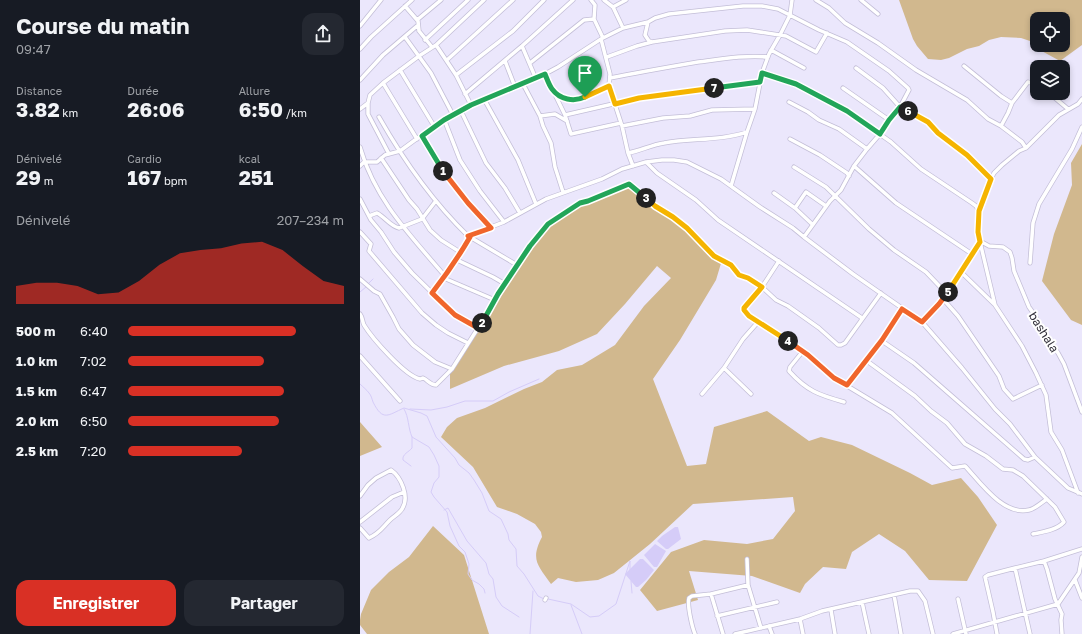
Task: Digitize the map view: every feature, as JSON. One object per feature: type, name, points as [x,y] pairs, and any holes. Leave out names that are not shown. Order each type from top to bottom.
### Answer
[{"type":"street","points":[[360,26],[380,0]]},
{"type":"street","points":[[360,50],[371,37],[412,0]]},
{"type":"street","points":[[417,20],[441,0]]},
{"type":"street","points":[[425,40],[468,0]]},
{"type":"street","points":[[389,154],[368,114],[368,103],[373,92],[436,44],[484,0]]},
{"type":"street","points":[[447,60],[514,0]]},
{"type":"street","points":[[456,76],[513,31],[544,0]]},
{"type":"street","points":[[465,94],[505,61],[573,0]]},
{"type":"street","points":[[591,0],[595,5],[594,19],[602,38],[607,58],[610,78],[609,86],[632,166]]},
{"type":"street","points":[[604,0],[613,7],[623,28]]},
{"type":"street","points":[[613,7],[626,0]]},
{"type":"street","points":[[731,186],[755,109],[762,73],[771,50],[790,15],[792,0]]},
{"type":"street","points":[[816,0],[829,8],[845,24],[878,43],[916,70],[967,100],[988,119],[1001,126],[1022,142],[1026,148]]},
{"type":"street","points":[[861,0],[878,14]]},
{"type":"street","points":[[405,6],[417,20],[419,31],[432,47]]},
{"type":"street","points":[[360,166],[364,162],[377,162],[389,154],[400,151],[434,126],[471,105],[536,79],[558,67],[602,38],[623,28],[648,22],[655,18],[669,14],[744,6],[770,7],[854,46],[889,71],[908,88],[909,93],[880,134],[854,166],[836,196],[826,206],[804,237]]},
{"type":"street","points":[[530,63],[566,36],[584,20],[594,19]]},
{"type":"street","points":[[648,22],[646,35],[649,41],[652,42]]},
{"type":"street","points":[[360,80],[383,55],[418,26]]},
{"type":"street","points":[[607,58],[637,46],[652,42],[725,31],[747,30],[780,35],[816,52],[827,33]]},
{"type":"street","points":[[406,37],[430,73],[453,115]]},
{"type":"street","points":[[436,44],[447,60],[471,105]]},
{"type":"street","points":[[522,46],[536,79]]},
{"type":"street","points":[[771,50],[804,68]]},
{"type":"street","points":[[610,78],[734,57],[768,57]]},
{"type":"street","points":[[505,61],[515,87]]},
{"type":"street","points":[[964,66],[1001,96],[1012,102]]},
{"type":"street","points":[[856,68],[883,88],[900,107],[928,122],[938,133],[967,155],[991,179]]},
{"type":"street","points":[[400,70],[434,126]]},
{"type":"street","points":[[762,73],[796,84],[847,111],[891,142],[918,167],[972,203],[979,211]]},
{"type":"street","points":[[545,74],[565,115],[572,134],[664,118],[690,116],[712,110],[755,109]]},
{"type":"street","points":[[565,115],[639,98],[760,82]]},
{"type":"street","points":[[1001,126],[1012,102],[1028,82],[1030,83]]},
{"type":"street","points":[[383,83],[417,139]]},
{"type":"street","points":[[523,84],[540,116],[551,143],[555,167],[563,192]]},
{"type":"street","points":[[552,90],[563,98],[579,100],[609,86]]},
{"type":"street","points":[[843,88],[889,120]]},
{"type":"street","points":[[995,304],[978,232],[979,211],[991,179],[994,173],[1002,165],[1019,151],[1026,148],[1049,123],[1068,109],[1078,104],[1082,99]]},
{"type":"street","points":[[484,100],[518,160],[536,204]]},
{"type":"street","points":[[1057,100],[1068,109]]},
{"type":"street","points":[[789,102],[839,129],[867,149]]},
{"type":"street","points":[[360,109],[368,103]]},
{"type":"street","points":[[461,111],[486,163],[505,188],[520,213]]},
{"type":"street","points":[[540,116],[555,114],[567,121]]},
{"type":"street","points":[[379,117],[435,202],[469,236],[517,265]]},
{"type":"street","points":[[444,120],[460,160],[480,191],[504,222]]},
{"type":"street","points":[[1030,263],[1033,223],[1039,204],[1072,149],[1082,127]]},
{"type":"street","points":[[628,153],[662,143],[731,136],[747,132]]},
{"type":"street","points":[[422,136],[447,177],[491,228]]},
{"type":"street","points":[[790,138],[820,155],[847,173],[849,176]]},
{"type":"street","points":[[360,149],[372,181],[403,227],[446,279],[495,300]]},
{"type":"street","points":[[381,158],[432,232],[460,252]]},
{"type":"street","points":[[432,293],[445,276],[469,236],[504,222],[536,204],[563,192],[632,166],[646,162],[674,160],[687,162],[731,186],[793,228],[902,309],[922,322],[995,409],[1010,424],[1035,457],[1068,488],[1080,494]]},
{"type":"street","points":[[646,162],[657,173],[696,200],[718,220],[862,318]]},
{"type":"street","points":[[854,166],[896,203],[972,254]]},
{"type":"street","points":[[794,167],[826,187],[869,229],[894,250],[926,272],[947,294]]},
{"type":"street","points":[[360,314],[363,318],[364,324],[378,344],[400,366],[419,379],[423,378],[432,385],[435,385],[452,368],[517,265],[530,246],[550,222],[580,203],[629,184],[655,206],[687,228],[714,256],[731,265],[739,275],[748,278],[762,287],[776,300],[788,306],[838,345],[845,342],[881,293]]},
{"type":"street","points":[[795,208],[806,192],[826,206]]},
{"type":"street","points":[[774,193],[795,208],[812,224]]},
{"type":"street","points":[[360,199],[369,216],[394,252],[412,273],[455,315],[478,328]]},
{"type":"street","points":[[369,216],[377,213],[385,217],[397,228],[403,227],[422,219],[435,202]]},
{"type":"street","points":[[360,232],[371,244],[369,251],[421,312],[442,329],[468,343]]},
{"type":"street","points":[[922,322],[947,294],[980,242]]},
{"type":"street","name":"bashala","points":[[980,242],[989,246],[1003,247],[1010,252],[1014,271],[1029,307],[1058,353],[1082,412]]},
{"type":"street","points":[[455,259],[505,284]]},
{"type":"street","points":[[779,261],[762,287],[744,308],[749,316],[803,351],[834,378],[879,407],[892,413],[952,468],[965,466],[1004,506],[1014,510],[1030,510],[1047,498]]},
{"type":"street","points":[[961,272],[995,304],[1022,346],[1036,372],[1046,395],[1051,432],[1062,450],[1080,494]]},
{"type":"street","points":[[360,279],[367,286],[380,294],[394,317],[399,330],[413,345],[435,362],[452,368]]},
{"type":"street","points":[[943,299],[958,316],[999,376],[1004,389],[1013,399],[1042,385]]},
{"type":"street","points":[[847,385],[867,362],[902,309]]},
{"type":"street","points":[[702,394],[724,368],[743,339],[758,322]]},
{"type":"street","points":[[882,340],[914,363],[1024,459],[1028,460],[1035,457]]},
{"type":"street","points":[[803,351],[790,367],[789,371],[800,382],[819,394],[844,402]]},
{"type":"street","points":[[360,356],[400,401]]},
{"type":"street","points":[[867,362],[915,396],[947,423],[966,444],[986,456],[1003,470],[1013,470],[1021,474],[1056,507],[1064,522],[1048,531],[1033,534]]},
{"type":"street","points":[[724,368],[750,394]]},
{"type":"street","points":[[360,496],[368,485],[376,478],[385,474],[388,470],[391,470],[401,481],[405,501],[403,509],[379,533],[369,538],[360,528]]},
{"type":"street","points":[[360,522],[392,497],[404,492]]},
{"type":"street","points":[[997,634],[985,577],[1082,549]]},
{"type":"street","points":[[952,634],[965,632],[994,622],[1058,604],[1079,573],[1082,557]]},
{"type":"street","points":[[747,559],[748,585],[761,628]]},
{"type":"street","points":[[1044,561],[1055,599],[1062,614],[1062,634]]},
{"type":"street","points":[[1015,568],[1030,634]]},
{"type":"street","points":[[1074,580],[1082,598]]},
{"type":"street","points":[[695,634],[690,620],[691,616],[688,600],[692,596],[711,594],[748,585]]},
{"type":"street","points":[[735,634],[800,619],[822,611],[910,591],[918,591],[925,602],[933,634]]},
{"type":"street","points":[[711,594],[723,634]]},
{"type":"street","points":[[894,595],[901,634]]},
{"type":"street","points":[[958,599],[965,632]]},
{"type":"street","points":[[717,616],[777,602]]},
{"type":"street","points":[[862,602],[869,634]]},
{"type":"street","points":[[831,610],[835,634]]},
{"type":"street","points":[[800,619],[803,634]]},
{"type":"street","points":[[769,626],[772,634]]},
{"type":"shaded area","points":[[899,0],[1082,0],[1082,45],[1061,60],[1058,60],[1044,52],[1070,52],[1070,12],[1030,12],[1030,41],[1021,38],[1001,37],[989,40],[979,46],[967,49],[949,58],[941,60],[928,59],[917,46]]},
{"type":"shaded area","points":[[1082,144],[1082,325],[1071,320],[1042,281],[1054,234],[1072,185],[1071,163]]},
{"type":"shaded area","points":[[629,185],[691,231],[717,258],[722,260],[716,280],[680,340],[653,379],[687,466],[706,464],[714,427],[767,411],[809,441],[821,437],[852,445],[932,485],[961,478],[978,497],[997,525],[967,581],[929,580],[905,551],[879,534],[852,552],[846,569],[823,567],[805,584],[800,593],[752,576],[689,571],[698,600],[657,611],[640,590],[671,552],[704,540],[747,544],[773,539],[795,511],[793,497],[693,504],[650,544],[614,573],[598,580],[576,582],[558,578],[551,584],[539,567],[536,557],[538,545],[542,537],[541,532],[535,524],[517,514],[497,507],[473,467],[441,437],[447,427],[457,418],[485,408],[542,382],[557,370],[582,365],[615,345],[644,306],[671,278],[657,266],[597,334],[559,351],[504,366],[450,389],[450,371],[524,258],[546,228],[564,213],[586,201]]},
{"type":"shaded area","points":[[360,422],[382,447],[360,456]]},
{"type":"shaded area","points":[[433,526],[464,555],[489,634],[367,634],[360,625],[360,620],[371,590],[389,572],[409,557]]},
{"type":"shaded area","points":[[675,527],[678,527],[681,539],[666,549],[657,541]]},
{"type":"shaded area","points":[[655,544],[666,551],[657,567],[654,567],[644,555]]},
{"type":"shaded area","points":[[640,559],[643,559],[654,570],[646,580],[636,587],[625,574]]},
{"type":"waterway","points":[[368,284],[373,279]]},
{"type":"waterway","points":[[360,292],[366,287]]},
{"type":"waterway","points":[[410,409],[431,410],[465,401],[493,401],[509,392],[539,379]]},
{"type":"waterway","points":[[360,384],[370,394],[373,402],[383,415],[390,414],[404,408],[427,416],[436,437],[455,458],[459,465],[469,473],[474,480],[482,493],[489,511],[501,519],[508,534],[509,540],[516,549],[517,566],[538,596],[544,599]]},
{"type":"waterway","points":[[404,409],[407,415],[412,437],[429,447],[439,466],[439,477],[434,483],[431,492],[447,512],[450,526],[459,546],[465,552],[469,564],[468,574],[472,580],[484,589],[485,593]]},
{"type":"waterway","points":[[411,466],[403,460],[403,458],[412,448],[412,437]]},
{"type":"waterway","points":[[444,510],[448,508],[467,541],[486,563],[489,574],[493,579],[496,597],[502,606],[519,617]]},
{"type":"waterway","points":[[548,599],[571,604],[590,617],[599,616],[616,604],[630,561],[630,570]]},
{"type":"waterway","points":[[631,581],[632,593]]},
{"type":"waterway","points":[[530,634],[533,591]]},
{"type":"waterway","points":[[571,605],[582,634]]},
{"type":"route","points":[[762,73],[796,84],[847,111],[880,134],[900,107],[928,122],[938,133],[967,155],[991,179],[979,211],[978,232],[980,242],[955,282],[939,304],[922,322],[902,309],[867,362],[859,369],[847,385],[834,378],[808,355],[774,331],[745,313],[744,308],[762,287],[748,278],[739,275],[731,265],[718,260],[687,228],[655,206],[629,184],[580,203],[548,224],[530,246],[498,294],[478,328],[464,321],[455,315],[432,293],[445,276],[470,237],[468,236],[491,228],[479,216],[447,177],[422,136],[434,126],[471,105],[545,74],[552,90],[563,98],[579,100],[585,97],[609,86],[615,104],[639,98],[760,82],[762,73]]}]
